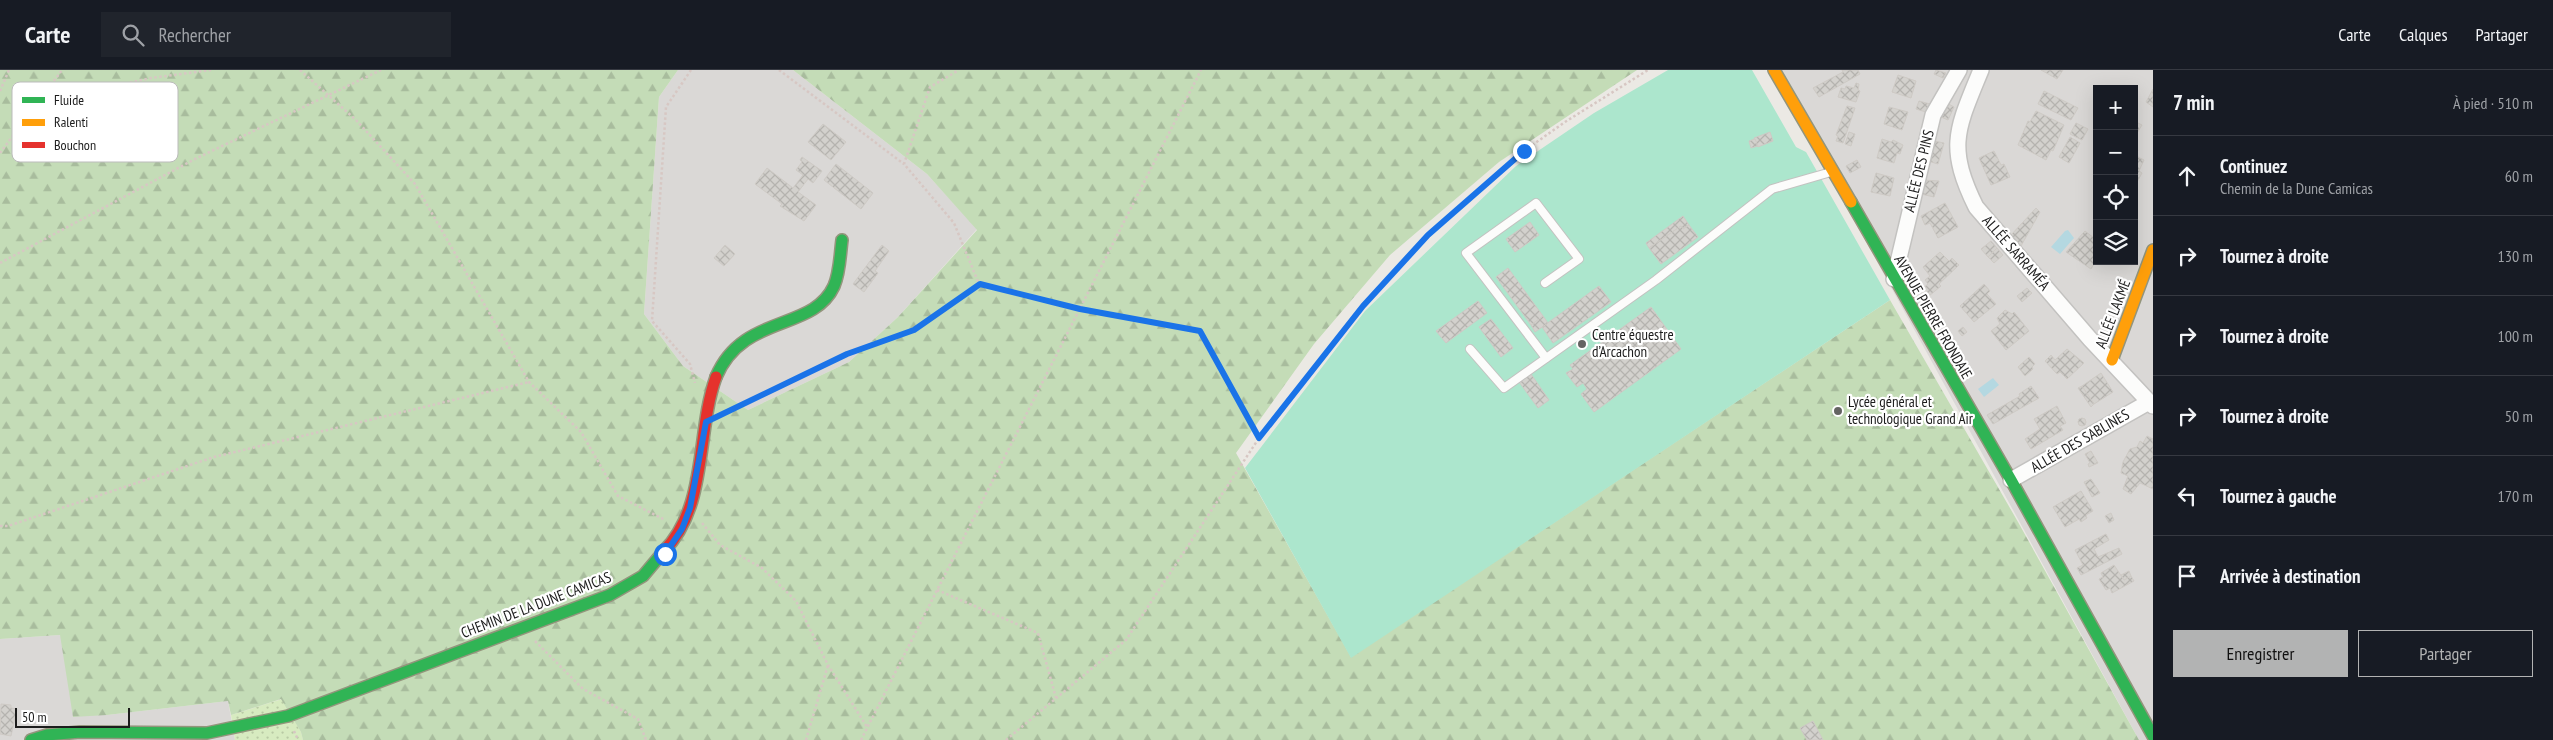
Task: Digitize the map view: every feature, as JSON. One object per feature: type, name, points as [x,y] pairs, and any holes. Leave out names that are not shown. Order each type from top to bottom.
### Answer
[{"type":"street","name":"AVENUE PIERRE FRONDAIE","points":[[1774,70],[1831,172],[2011,480],[2153,736]]},
{"type":"street","name":"ALLÉE DES PINS","points":[[1894,279],[1933,115],[1959,70]]},
{"type":"street","name":"ALLÉE SARRAMÉA","points":[[1980,70],[1959,125],[1957,142],[1959,166],[1964,184],[1976,207],[2151,404]]},
{"type":"street","name":"CHEMIN DE LA DUNE CAMICAS","points":[[31,740],[47,735],[80,732],[220,732],[288,716],[610,595],[643,576],[654,562],[665,554],[682,529],[690,508],[710,391],[724,359],[744,338],[774,323],[807,313],[821,303],[834,287],[842,240]]},
{"type":"street","name":"ALLÉE LAKMÉ","points":[[2112,360],[2153,250]]},
{"type":"street","name":"ALLÉE DES SABLINES","points":[[2011,480],[2151,404]]},
{"type":"lane","points":[[1470,349],[1504,388],[1656,280],[1772,189],[1831,172]]},
{"type":"lane","points":[[1544,283],[1579,260],[1536,204],[1466,253],[1546,358]]},
{"type":"path","points":[[0,91],[9,70]]},
{"type":"path","points":[[53,82],[62,70]]},
{"type":"path","points":[[133,82],[211,70]]},
{"type":"path","points":[[300,70],[356,120],[415,184],[529,382],[581,432],[618,496],[682,529]]},
{"type":"path","points":[[0,263],[195,159],[381,70]]},
{"type":"path","points":[[691,70],[666,108],[652,321],[690,364],[696,384]]},
{"type":"path","points":[[779,70],[904,164],[954,222],[980,284]]},
{"type":"path","points":[[904,164],[930,87],[959,70]]},
{"type":"path","points":[[861,740],[1201,70]]},
{"type":"path","points":[[1006,740],[1126,640],[1259,438],[1363,306],[1428,235],[1524,151],[1565,122],[1648,70]]},
{"type":"path","points":[[0,153],[12,137]]},
{"type":"path","points":[[706,422],[847,354],[914,330],[980,284],[1080,309],[1200,331],[1259,438]]},
{"type":"path","points":[[0,526],[8,526],[214,457],[529,382]]},
{"type":"path","points":[[690,508],[720,545],[762,568],[796,601],[828,665],[867,727]]},
{"type":"path","points":[[937,590],[1038,633],[1056,698]]},
{"type":"path","points":[[522,628],[583,689],[638,719],[646,740]]},
{"type":"path","points":[[806,740],[828,665]]},
{"type":"shaded area","points":[[678,70],[793,70],[927,174],[977,229],[898,317],[849,362],[748,410],[683,366],[644,314],[659,97]]},
{"type":"shaded area","points":[[1772,70],[2153,70],[2153,740],[2139,740]]},
{"type":"shaded area","points":[[60,635],[107,715],[228,701],[235,740],[0,740],[0,639]]},
{"type":"green space","points":[[0,70],[678,70],[659,97],[644,314],[683,366],[748,410],[849,362],[898,317],[977,230],[927,174],[793,70],[1637,70],[1499,162],[1390,255],[1314,344],[1236,453],[1351,657],[1890,300],[2018,522],[2139,740],[303,740],[301,732],[281,699],[231,715],[228,701],[107,715],[73,717],[60,635],[0,639]]},
{"type":"green space","name":"Centre équestre d’Arcachon","points":[[1668,70],[1752,70],[1796,147],[1806,152],[1890,300],[1351,658],[1245,468],[1365,311],[1516,166],[1594,113]]},
{"type":"green space","points":[[282,699],[301,732],[303,740],[235,740],[231,715]]},
{"type":"water","points":[[2068,230],[2074,238],[2060,254],[2051,247]]},
{"type":"water","points":[[1993,378],[1999,385],[1984,397],[1978,389]]},
{"type":"building","points":[[1842,70],[1858,70],[1860,74],[1819,97],[1813,88],[1843,72]]},
{"type":"building","points":[[1936,70],[1946,73],[1943,78],[1934,74]]},
{"type":"building","points":[[2041,70],[2063,70],[2057,79]]},
{"type":"building","points":[[1898,75],[1916,81],[1911,98],[1892,92]]},
{"type":"building","points":[[1856,83],[1859,84],[1858,90],[1860,91],[1856,102],[1838,97],[1841,88],[1845,89],[1846,86],[1854,88]]},
{"type":"building","points":[[2153,89],[2153,107],[2146,102]]},
{"type":"building","points":[[2044,91],[2078,108],[2071,120],[2038,104]]},
{"type":"building","points":[[1919,101],[1930,104],[1926,112],[1916,109]]},
{"type":"building","points":[[1947,103],[1954,107],[1948,120],[1941,117]]},
{"type":"building","points":[[1847,106],[1855,108],[1843,143],[1836,141],[1838,136],[1836,135]]},
{"type":"building","points":[[1889,107],[1908,112],[1902,130],[1884,124]]},
{"type":"building","points":[[2036,111],[2064,125],[2053,151],[2051,150],[2046,160],[2018,145],[2028,121],[2030,122]]},
{"type":"building","points":[[2076,123],[2088,129],[2082,140],[2070,134]]},
{"type":"building","points":[[2138,123],[2142,125],[2138,131]]},
{"type":"building","points":[[823,124],[846,142],[831,160],[808,142]]},
{"type":"building","points":[[1770,132],[1773,141],[1758,147],[1754,138]]},
{"type":"building","points":[[1849,132],[1855,134],[1851,146],[1845,144]]},
{"type":"building","points":[[2070,137],[2080,143],[2069,163],[2059,157]]},
{"type":"building","points":[[1755,139],[1758,146],[1751,148],[1749,141]]},
{"type":"building","points":[[1882,139],[1891,142],[1893,140],[1903,145],[1900,154],[1897,153],[1894,163],[1877,158]]},
{"type":"building","points":[[1934,141],[1944,143],[1938,164],[1928,161]]},
{"type":"building","points":[[1994,151],[2001,165],[2004,164],[2010,177],[1991,185],[1979,158]]},
{"type":"building","points":[[802,157],[822,171],[813,183],[808,179],[798,192],[816,205],[804,221],[780,206],[782,204],[755,184],[767,168],[793,188],[803,175],[796,170],[802,162],[800,160]]},
{"type":"building","points":[[2138,157],[2144,160],[2139,171],[2142,173],[2138,180]]},
{"type":"building","points":[[1857,160],[1861,167],[1850,173],[1846,166]]},
{"type":"building","points":[[836,164],[873,193],[861,209],[824,180]]},
{"type":"building","points":[[1876,173],[1894,178],[1890,196],[1871,192]]},
{"type":"building","points":[[1923,180],[1939,181],[1934,197],[1921,194]]},
{"type":"building","points":[[1945,203],[1958,227],[1938,238],[1930,223],[1925,225],[1921,216]]},
{"type":"building","points":[[2036,208],[2040,212],[2021,246],[2011,235]]},
{"type":"building","points":[[1683,216],[1689,225],[1683,229],[1681,226],[1649,248],[1646,243]]},
{"type":"building","points":[[1530,222],[1539,235],[1515,252],[1506,239]]},
{"type":"building","points":[[1689,225],[1698,237],[1661,264],[1649,248],[1681,226],[1683,229]]},
{"type":"building","points":[[2085,231],[2093,237],[2093,265],[2091,269],[2066,252]]},
{"type":"building","points":[[1991,241],[1997,248],[1988,257],[1981,249]]},
{"type":"building","points":[[725,245],[735,254],[724,266],[714,258]]},
{"type":"building","points":[[882,245],[889,251],[875,271],[878,273],[864,292],[853,284]]},
{"type":"building","points":[[1997,248],[2003,255],[1994,263],[1988,257]]},
{"type":"building","points":[[1940,252],[1949,261],[1952,258],[1959,265],[1939,284],[1941,286],[1929,296],[1923,288],[1928,284],[1925,280],[1930,276],[1923,267]]},
{"type":"building","points":[[1508,268],[1543,316],[1531,325],[1496,277]]},
{"type":"building","points":[[1984,284],[1990,291],[1987,294],[1996,304],[1974,322],[1960,306]]},
{"type":"building","points":[[1599,286],[1611,302],[1553,343],[1542,327]]},
{"type":"building","points":[[2027,288],[2032,293],[2022,302],[2017,296]]},
{"type":"building","points":[[1478,301],[1487,313],[1446,343],[1436,331]]},
{"type":"building","points":[[1651,307],[1681,349],[1594,412],[1581,394],[1587,389],[1583,383],[1577,387],[1566,373],[1573,369],[1570,365]]},
{"type":"building","points":[[2005,310],[2012,314],[2014,312],[2029,331],[2006,350],[1991,331],[2000,324],[1997,318]]},
{"type":"building","points":[[1543,316],[1548,323],[1535,332],[1531,325]]},
{"type":"building","points":[[1491,319],[1513,348],[1501,357],[1479,327]]},
{"type":"building","points":[[1963,327],[1967,332],[1962,336],[1958,331]]},
{"type":"building","points":[[2067,349],[2084,363],[2067,379],[2060,372],[2057,374],[2045,361],[2051,355],[2055,360]]},
{"type":"building","points":[[2029,357],[2035,364],[2032,367],[2033,369],[2025,376],[2018,367]]},
{"type":"building","points":[[2101,373],[2113,392],[2094,404],[2082,386]]},
{"type":"building","points":[[1531,374],[1549,400],[1538,408],[1519,382]]},
{"type":"building","points":[[2031,386],[2039,398],[1993,424],[1987,415],[2020,396],[2019,394]]},
{"type":"building","points":[[2082,386],[2094,404],[2091,407],[2078,388]]},
{"type":"building","points":[[2057,406],[2066,423],[2060,426],[2063,430],[2031,449],[2025,439],[2040,429],[2034,419]]},
{"type":"building","points":[[2082,418],[2086,422],[2082,426],[2078,422]]},
{"type":"building","points":[[2147,436],[2153,439],[2153,489],[2140,483],[2131,494],[2123,489],[2128,476],[2121,473],[2123,462],[2130,449],[2137,447],[2140,441],[2143,443]]},
{"type":"building","points":[[2091,451],[2098,463],[2089,467],[2088,464],[2090,463],[2085,454]]},
{"type":"building","points":[[2091,479],[2100,493],[2092,497],[2084,482]]},
{"type":"building","points":[[2081,491],[2093,511],[2086,515],[2087,518],[2081,522],[2079,519],[2065,527],[2053,507]]},
{"type":"building","points":[[2111,513],[2114,520],[2109,523],[2105,516]]},
{"type":"building","points":[[2106,534],[2109,540],[2094,549],[2098,557],[2119,548],[2122,554],[2081,575],[2077,568],[2083,565],[2075,550]]},
{"type":"building","points":[[2114,565],[2124,580],[2131,576],[2134,581],[2112,593],[2110,588],[2106,590],[2099,579],[2103,577],[2101,573]]},
{"type":"building","points":[[2129,571],[2131,576],[2124,580],[2121,575]]},
{"type":"building","points":[[1,704],[11,705],[11,708],[17,709],[11,736],[0,734]]},
{"type":"building","points":[[1813,721],[1823,740],[1807,740],[1800,728]]},
{"type":"traffic: fast","points":[[1851,202],[2011,480],[2153,736]]},
{"type":"traffic: fast","points":[[716,377],[728,357],[743,342],[760,332],[810,311],[824,300],[836,281],[842,240]]},
{"type":"traffic: fast","points":[[31,740],[47,735],[80,732],[207,733],[288,716],[610,595],[643,576],[664,551]]},
{"type":"traffic: slow","points":[[1774,70],[1851,202]]},
{"type":"traffic: slow","points":[[2112,360],[2153,250]]},
{"type":"traffic: jam","points":[[664,551],[678,533],[688,513],[695,491],[710,399],[716,377]]},
{"type":"place","name":"Centre équestre d’Arcachon","points":[[1582,344]]},
{"type":"place","name":"Lycée général et technologique Grand Air","points":[[1838,411]]},
{"type":"route","points":[[665,554],[682,529],[690,508],[706,422],[847,354],[914,330],[980,284],[1080,309],[1200,331],[1259,438],[1363,306],[1428,235],[1524,151]]}]
